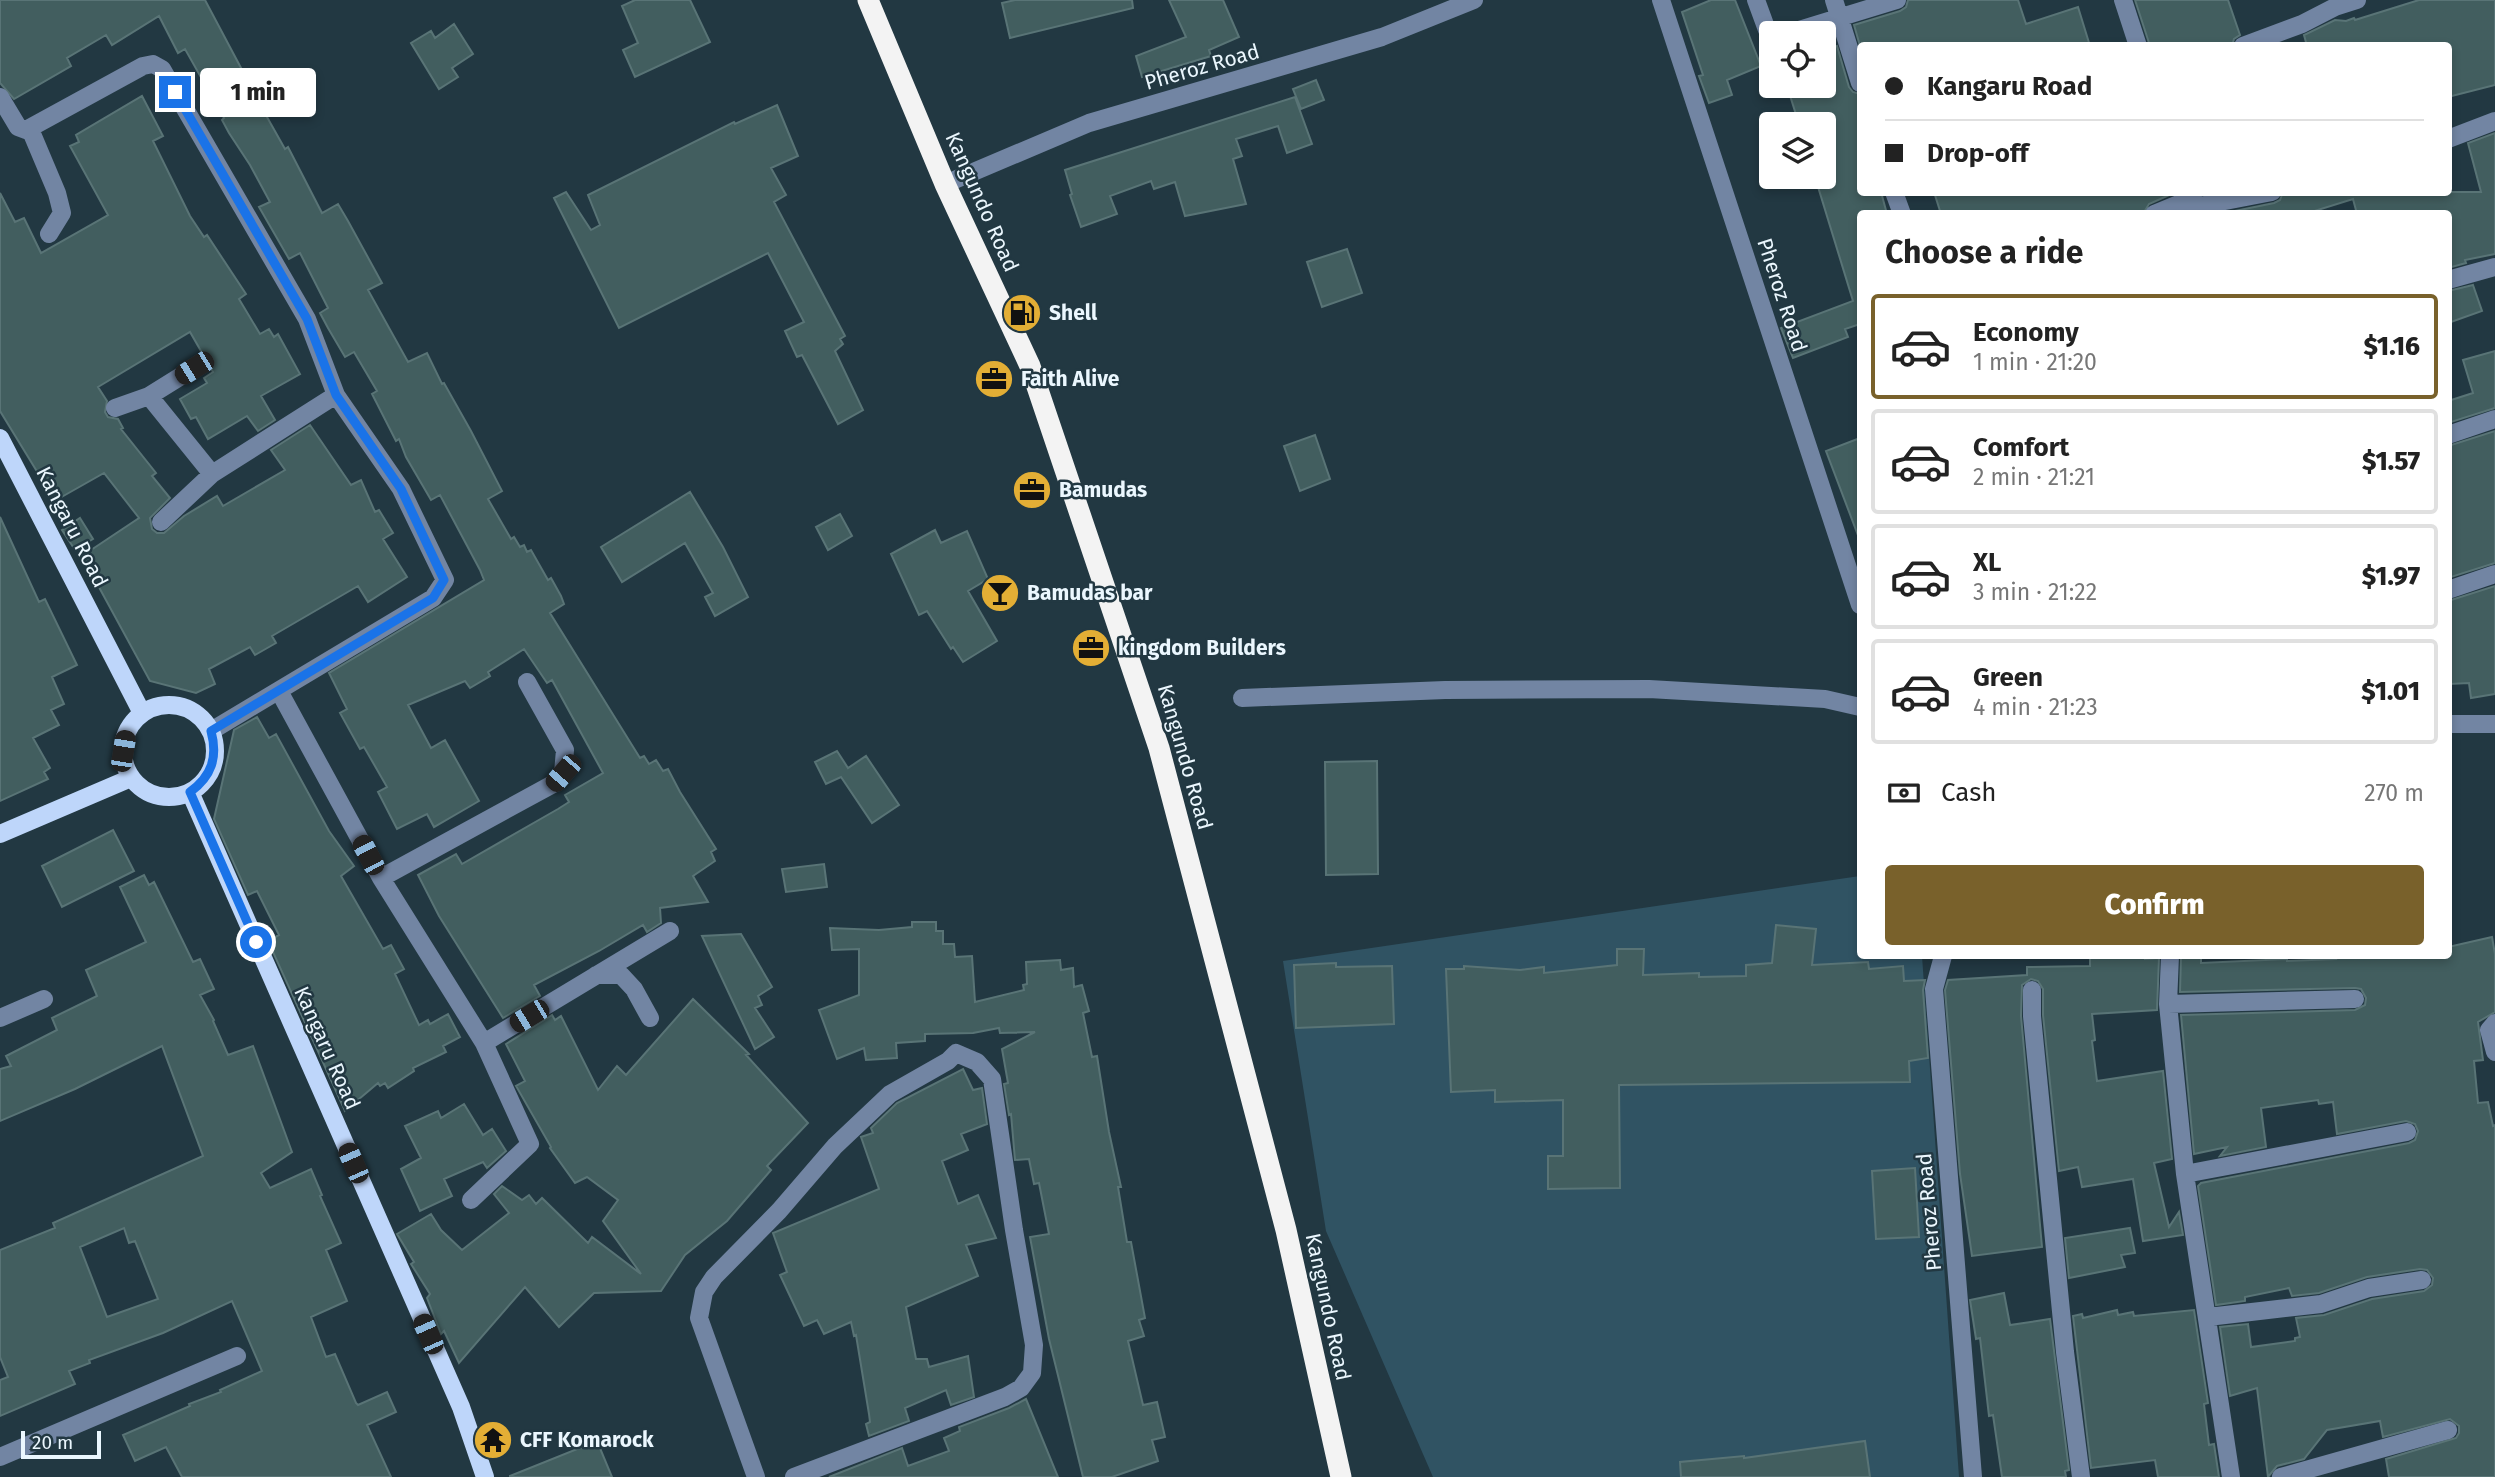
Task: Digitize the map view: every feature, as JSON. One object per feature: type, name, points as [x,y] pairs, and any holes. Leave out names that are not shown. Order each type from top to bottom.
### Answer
[{"type":"highway","name":"Kangundo Road","points":[[868,0],[946,184],[1030,366],[1159,748],[1286,1230],[1340,1477]]},
{"type":"main road","name":"Kangaru Road","points":[[0,438],[142,713]]},
{"type":"main road","points":[[173,704],[188,709],[201,718],[211,731],[215,744],[215,759],[201,784],[190,792],[177,797],[152,794],[140,788],[131,778],[125,765],[124,743],[132,723],[142,713],[157,706],[173,704]]},
{"type":"main road","points":[[0,834],[131,778]]},
{"type":"main road","name":"Kangaru Road","points":[[190,792],[455,1394],[485,1477]]},
{"type":"street","name":"Pheroz Road","points":[[946,184],[1089,123],[1382,37],[1474,0]]},
{"type":"street","name":"Pheroz Road","points":[[1661,0],[1857,596]]},
{"type":"street","points":[[1756,0],[1764,21]]},
{"type":"street","points":[[1813,21],[1837,9],[1896,0]]},
{"type":"street","points":[[2123,0],[2137,42]]},
{"type":"street","points":[[2253,42],[2357,0]]},
{"type":"street","points":[[1837,9],[1857,73]]},
{"type":"street","points":[[0,97],[18,127],[22,130],[30,129],[143,66],[153,64],[160,67],[307,319],[336,395],[401,489],[444,580],[433,598],[211,731]]},
{"type":"street","points":[[2452,137],[2495,121]]},
{"type":"street","points":[[30,129],[57,193],[62,213],[49,234]]},
{"type":"street","points":[[2169,210],[2194,203],[2244,196]]},
{"type":"street","points":[[2452,279],[2495,267]]},
{"type":"street","points":[[115,408],[149,396],[194,368]]},
{"type":"street","points":[[162,522],[212,474],[336,395]]},
{"type":"street","points":[[149,396],[212,474]]},
{"type":"street","points":[[2452,434],[2495,419]]},
{"type":"street","points":[[2452,589],[2495,574]]},
{"type":"street","points":[[381,878],[553,784],[563,773],[565,750],[527,682]]},
{"type":"street","points":[[1242,698],[1444,690],[1649,689],[1825,699],[1857,706]]},
{"type":"street","points":[[279,691],[381,878],[484,1043],[530,1144],[471,1200]]},
{"type":"street","points":[[2452,724],[2495,724]]},
{"type":"street","points":[[484,1043],[670,931]]},
{"type":"street","name":"Pheroz Road","points":[[1942,959],[1934,989],[1973,1472]]},
{"type":"street","points":[[2170,959],[2168,1004],[2185,1174],[2231,1477]]},
{"type":"street","points":[[596,975],[621,975],[634,989],[650,1018]]},
{"type":"street","points":[[2032,990],[2032,1016],[2065,1352],[2081,1477]]},
{"type":"street","points":[[0,1018],[44,999]]},
{"type":"street","points":[[2168,1004],[2355,999]]},
{"type":"street","points":[[2495,1023],[2489,1030],[2495,1052]]},
{"type":"street","points":[[756,1477],[699,1318],[704,1292],[835,1146],[890,1094],[948,1061],[956,1053],[977,1062],[992,1079],[1034,1345],[1032,1373],[1021,1388],[1005,1397],[794,1477]]},
{"type":"street","points":[[2185,1174],[2407,1132]]},
{"type":"street","points":[[2208,1317],[2321,1304],[2369,1288],[2422,1280]]},
{"type":"street","points":[[0,1457],[237,1356]]},
{"type":"street","points":[[2281,1477],[2448,1430]]},
{"type":"shaded area","points":[[1857,876],[1857,959],[1922,959],[1959,1477],[1433,1477],[1326,1231],[1283,961]]},
{"type":"building","points":[[0,0],[205,0],[322,213],[338,204],[348,221],[382,283],[368,290],[408,362],[427,353],[442,384],[444,383],[502,491],[488,499],[511,539],[514,537],[520,547],[524,545],[527,552],[531,550],[548,580],[551,578],[561,596],[564,604],[550,613],[640,758],[644,756],[649,764],[656,760],[663,771],[668,769],[716,849],[711,852],[715,861],[693,876],[708,902],[660,908],[661,923],[647,932],[643,925],[534,985],[540,996],[503,1018],[439,916],[418,875],[456,854],[462,864],[569,802],[565,795],[603,773],[552,680],[547,683],[524,649],[488,672],[490,676],[470,688],[465,681],[408,705],[431,748],[445,740],[479,801],[434,827],[427,814],[397,829],[378,792],[387,787],[364,747],[360,749],[340,713],[347,709],[329,673],[484,580],[480,570],[440,495],[431,500],[406,457],[399,439],[396,441],[372,394],[377,391],[354,352],[345,357],[328,328],[320,313],[328,308],[300,253],[289,259],[259,207],[270,202],[229,133],[222,120],[224,118],[185,49],[178,53],[159,16],[112,45],[106,35],[67,58],[71,66],[14,99],[0,83]]},
{"type":"building","points":[[635,0],[690,0],[710,42],[635,77],[623,50],[638,43],[622,6]]},
{"type":"building","points":[[1015,0],[1132,0],[1133,8],[1010,38],[1002,3]]},
{"type":"building","points":[[1169,0],[1223,0],[1239,37],[1209,50],[1211,56],[1142,77],[1136,56],[1186,37]]},
{"type":"building","points":[[1711,0],[1735,0],[1759,67],[1727,80],[1732,95],[1709,103],[1699,76],[1703,75],[1682,12]]},
{"type":"building","points":[[1908,0],[2018,0],[2026,24],[2078,7],[2089,42],[1859,42],[1854,25],[1906,7]]},
{"type":"building","points":[[2135,0],[2228,0],[2240,35],[2233,42],[2149,42]]},
{"type":"building","points":[[2419,0],[2495,0],[2495,85],[2452,96],[2452,42],[2306,42],[2304,35],[2335,20],[2355,20]]},
{"type":"building","points":[[454,24],[473,54],[452,68],[458,77],[439,89],[411,43],[431,31],[435,38]]},
{"type":"building","points":[[1837,46],[1849,87],[1857,93],[1857,196],[1882,196],[1886,210],[1857,210],[1857,325],[1845,329],[1848,337],[1793,358],[1781,328],[1853,301],[1819,189],[1836,189],[1836,112],[1795,112],[1791,98],[1836,98]]},
{"type":"building","points":[[1316,80],[1324,100],[1301,109],[1293,89]]},
{"type":"building","points":[[142,96],[163,136],[153,141],[190,216],[204,237],[207,235],[246,294],[239,299],[260,334],[269,329],[274,337],[278,334],[300,374],[261,396],[275,420],[258,431],[247,416],[208,439],[196,417],[191,419],[180,399],[207,383],[204,378],[213,372],[190,332],[98,387],[107,401],[105,412],[108,417],[118,419],[123,428],[121,429],[156,473],[152,476],[170,498],[150,518],[152,529],[157,533],[164,533],[184,516],[217,496],[223,506],[285,470],[271,450],[310,425],[351,485],[361,480],[375,512],[379,510],[393,533],[383,539],[407,577],[368,602],[358,586],[272,636],[276,643],[255,655],[250,647],[209,669],[215,684],[196,693],[150,681],[82,556],[139,518],[104,473],[58,499],[48,481],[44,483],[0,411],[0,193],[15,222],[24,218],[41,253],[108,215],[70,146],[79,142],[76,135]]},
{"type":"building","points":[[1295,97],[1312,144],[1287,153],[1278,126],[1236,139],[1242,156],[1233,159],[1246,204],[1185,216],[1175,182],[1154,189],[1151,181],[1110,196],[1117,214],[1081,227],[1065,170]]},
{"type":"building","points":[[777,105],[798,156],[771,168],[786,195],[774,202],[845,336],[840,339],[843,344],[835,351],[863,410],[838,424],[802,355],[797,357],[785,331],[804,322],[768,253],[619,328],[554,198],[566,192],[591,230],[600,225],[588,195],[734,122],[735,124]]},
{"type":"building","points":[[2495,133],[2495,254],[2465,260],[2466,263],[2452,267],[2452,210],[2356,210],[2353,199],[2318,210],[2240,210],[2274,203],[2282,196],[2452,196],[2452,192],[2481,192],[2468,143]]},
{"type":"building","points":[[1935,196],[2167,196],[2149,204],[2145,210],[1940,210]]},
{"type":"building","points":[[1347,249],[1362,293],[1322,307],[1307,262]]},
{"type":"building","points":[[2473,285],[2482,311],[2452,322],[2452,290]]},
{"type":"building","points":[[2495,351],[2495,408],[2452,422],[2452,400],[2473,393],[2463,360]]},
{"type":"building","points":[[2495,431],[2495,563],[2452,577],[2452,445]]},
{"type":"building","points":[[1315,435],[1330,479],[1300,491],[1284,446]]},
{"type":"building","points":[[1857,439],[1857,533],[1826,451]]},
{"type":"building","points":[[690,492],[723,547],[748,597],[715,616],[705,597],[713,593],[685,543],[622,582],[601,547]]},
{"type":"building","points":[[840,514],[852,536],[828,550],[816,527]]},
{"type":"building","points":[[0,517],[39,602],[45,599],[77,665],[52,677],[64,704],[51,710],[59,725],[33,738],[50,768],[44,772],[48,779],[0,801]]},
{"type":"building","points":[[80,518],[93,539],[75,550],[62,530]]},
{"type":"building","points":[[935,530],[941,543],[967,531],[988,579],[968,591],[997,641],[963,662],[953,647],[951,649],[927,611],[919,615],[891,554]]},
{"type":"building","points":[[2495,586],[2495,694],[2471,698],[2469,683],[2452,684],[2452,600]]},
{"type":"building","points":[[257,717],[269,738],[276,734],[329,831],[354,866],[341,876],[383,949],[391,945],[404,969],[395,974],[419,1025],[428,1020],[430,1024],[448,1014],[460,1037],[443,1046],[446,1052],[413,1068],[414,1071],[388,1088],[385,1083],[380,1086],[378,1083],[345,1111],[268,941],[279,935],[257,891],[248,895],[214,819],[234,730]]},
{"type":"building","points":[[837,751],[848,768],[866,756],[899,805],[872,823],[841,777],[826,784],[815,762]]},
{"type":"building","points":[[1377,761],[1378,874],[1326,875],[1325,762]]},
{"type":"building","points":[[113,830],[134,871],[62,907],[42,866]]},
{"type":"building","points":[[824,864],[827,887],[786,892],[782,869]]},
{"type":"building","points":[[144,875],[149,885],[154,882],[193,962],[200,959],[214,989],[200,995],[214,1020],[228,1055],[253,1046],[292,1152],[261,1173],[270,1188],[311,1169],[341,1243],[326,1250],[347,1301],[311,1317],[326,1357],[335,1354],[358,1405],[387,1392],[396,1412],[367,1425],[391,1477],[182,1477],[166,1447],[135,1461],[123,1435],[262,1371],[232,1301],[163,1333],[89,1360],[90,1363],[69,1371],[75,1384],[0,1416],[0,1380],[8,1377],[0,1357],[0,1250],[55,1228],[53,1223],[203,1156],[162,1046],[75,1089],[0,1121],[0,1069],[11,1066],[6,1056],[57,1030],[52,1018],[97,996],[86,970],[146,942],[120,887]],"holes":[[[124,1228],[129,1243],[135,1241],[158,1299],[107,1317],[80,1247]]]},
{"type":"building","points":[[912,922],[936,922],[936,931],[943,931],[943,944],[954,944],[955,957],[972,956],[975,1002],[1024,990],[1023,985],[1027,984],[1026,962],[1060,960],[1061,970],[1073,968],[1074,987],[1082,985],[1089,1011],[1083,1013],[1092,1057],[1097,1056],[1121,1187],[1118,1187],[1127,1242],[1131,1242],[1145,1318],[1139,1320],[1144,1336],[1128,1341],[1143,1405],[1157,1402],[1165,1437],[1152,1440],[1158,1461],[1112,1477],[1083,1477],[1049,1339],[1030,1237],[1049,1234],[1039,1183],[1034,1184],[1029,1159],[1015,1160],[1011,1114],[1009,1115],[1004,1084],[1008,1083],[1002,1049],[1035,1032],[1000,1033],[999,1028],[973,1033],[925,1034],[925,1041],[896,1043],[897,1058],[866,1060],[864,1048],[837,1059],[819,1010],[859,995],[859,949],[832,950],[830,928],[879,930],[912,927]]},
{"type":"building","points":[[1776,925],[1816,929],[1812,965],[1868,962],[1869,969],[1903,966],[1904,981],[1925,980],[1923,990],[1928,1058],[1909,1061],[1910,1082],[1619,1085],[1620,1188],[1548,1189],[1548,1156],[1563,1156],[1563,1100],[1495,1102],[1495,1090],[1451,1092],[1446,969],[1464,969],[1464,966],[1520,970],[1544,967],[1544,973],[1617,965],[1617,949],[1644,949],[1643,975],[1699,973],[1699,977],[1746,976],[1746,965],[1772,963]]},
{"type":"building","points":[[741,934],[772,987],[758,996],[762,1005],[755,1008],[774,1037],[755,1049],[702,936]]},
{"type":"building","points":[[2492,937],[2495,954],[2495,1012],[2478,1022],[2483,1060],[2474,1061],[2478,1103],[2488,1102],[2493,1126],[2495,1125],[2495,1477],[2389,1477],[2386,1459],[2456,1438],[2459,1426],[2450,1419],[2383,1437],[2380,1421],[2327,1430],[2304,1459],[2277,1466],[2268,1477],[2257,1388],[2230,1396],[2220,1327],[2248,1324],[2251,1347],[2295,1341],[2295,1338],[2300,1337],[2296,1318],[2324,1315],[2372,1299],[2424,1291],[2432,1285],[2433,1278],[2427,1270],[2420,1269],[2367,1277],[2319,1293],[2292,1296],[2289,1288],[2245,1297],[2245,1301],[2216,1305],[2198,1186],[2201,1183],[2409,1143],[2415,1140],[2418,1131],[2415,1124],[2406,1121],[2337,1134],[2333,1102],[2319,1104],[2318,1100],[2261,1108],[2266,1147],[2220,1156],[2227,1147],[2194,1154],[2181,1015],[2355,1010],[2365,1005],[2366,998],[2361,989],[2355,988],[2180,992],[2181,959],[2201,959],[2201,963],[2287,959],[2452,959],[2452,946]]},
{"type":"building","points":[[2090,959],[2159,959],[2157,1010],[2092,1014],[2095,1040],[2092,1041],[2097,1081],[2163,1071],[2172,1159],[2154,1163],[2169,1227],[2179,1212],[2183,1235],[2143,1241],[2133,1179],[2082,1187],[2078,1167],[2059,1171],[2043,1015],[2043,989],[2038,981],[2031,979],[2022,985],[2021,1016],[2042,1247],[1972,1256],[1960,1174],[1945,990],[1948,980],[2027,975],[2027,967],[2090,966]]},
{"type":"building","points":[[1336,963],[1336,967],[1392,966],[1394,1024],[1296,1028],[1294,965]]},
{"type":"building","points":[[693,999],[749,1054],[746,1055],[808,1123],[767,1166],[771,1170],[727,1221],[685,1255],[661,1291],[594,1293],[559,1327],[525,1287],[459,1363],[444,1331],[441,1334],[427,1298],[430,1294],[411,1264],[414,1262],[397,1234],[431,1214],[441,1230],[462,1250],[509,1213],[494,1194],[502,1186],[522,1200],[529,1195],[536,1204],[542,1198],[588,1243],[592,1237],[641,1274],[603,1221],[618,1200],[587,1177],[575,1183],[550,1148],[516,1086],[525,1081],[506,1044],[552,1015],[555,1020],[561,1016],[598,1090],[617,1066],[626,1075]]},
{"type":"building","points":[[963,1069],[973,1090],[982,1088],[987,1124],[961,1134],[968,1150],[942,1161],[958,1204],[978,1195],[996,1238],[966,1245],[978,1276],[906,1307],[916,1359],[927,1359],[929,1367],[968,1356],[974,1397],[951,1405],[946,1390],[905,1408],[909,1421],[869,1436],[866,1424],[870,1422],[869,1414],[856,1335],[854,1336],[851,1322],[824,1334],[817,1320],[804,1326],[780,1275],[787,1272],[773,1233],[879,1189],[861,1137],[873,1133],[871,1128],[897,1103]]},
{"type":"building","points":[[464,1104],[483,1135],[492,1129],[506,1151],[487,1168],[483,1162],[444,1179],[452,1196],[420,1211],[401,1169],[421,1158],[405,1126],[438,1111],[441,1118]]},
{"type":"building","points":[[1915,1168],[1919,1237],[1876,1239],[1872,1171]]},
{"type":"building","points":[[2130,1228],[2135,1253],[2121,1255],[2125,1267],[2069,1278],[2065,1238]]},
{"type":"building","points":[[2004,1293],[2010,1325],[2050,1319],[2069,1470],[2065,1471],[2066,1477],[2002,1477],[1993,1415],[1989,1416],[1980,1338],[1976,1339],[1970,1300]]},
{"type":"building","points":[[2117,1310],[2118,1315],[2133,1312],[2134,1316],[2194,1310],[2208,1403],[2204,1404],[2209,1445],[2214,1444],[2219,1477],[2158,1477],[2155,1460],[2091,1468],[2073,1316],[2082,1314],[2083,1318]]},
{"type":"building","points":[[1026,1399],[1058,1477],[829,1477],[902,1448],[908,1466],[949,1451],[944,1438],[960,1431],[959,1427]]},
{"type":"building","points":[[597,1441],[612,1477],[510,1477],[510,1476]]},
{"type":"building","points":[[1865,1441],[1870,1477],[1681,1477],[1680,1462],[1744,1458]]},
{"type":"place","name":"Shell","points":[[1022,313]]},
{"type":"place","name":"Faith Alive","points":[[994,379]]},
{"type":"place","name":"Bamudas","points":[[1032,490]]},
{"type":"place","name":"Bamudas bar","points":[[1000,593]]},
{"type":"place","name":"kingdom Builders","points":[[1091,648]]},
{"type":"place","name":"CFF Komarock","points":[[493,1440]]},
{"type":"route","points":[[175,92],[307,319],[336,395],[401,489],[444,580],[433,598],[211,731],[215,744],[215,759],[201,784],[190,792],[256,942]]}]
